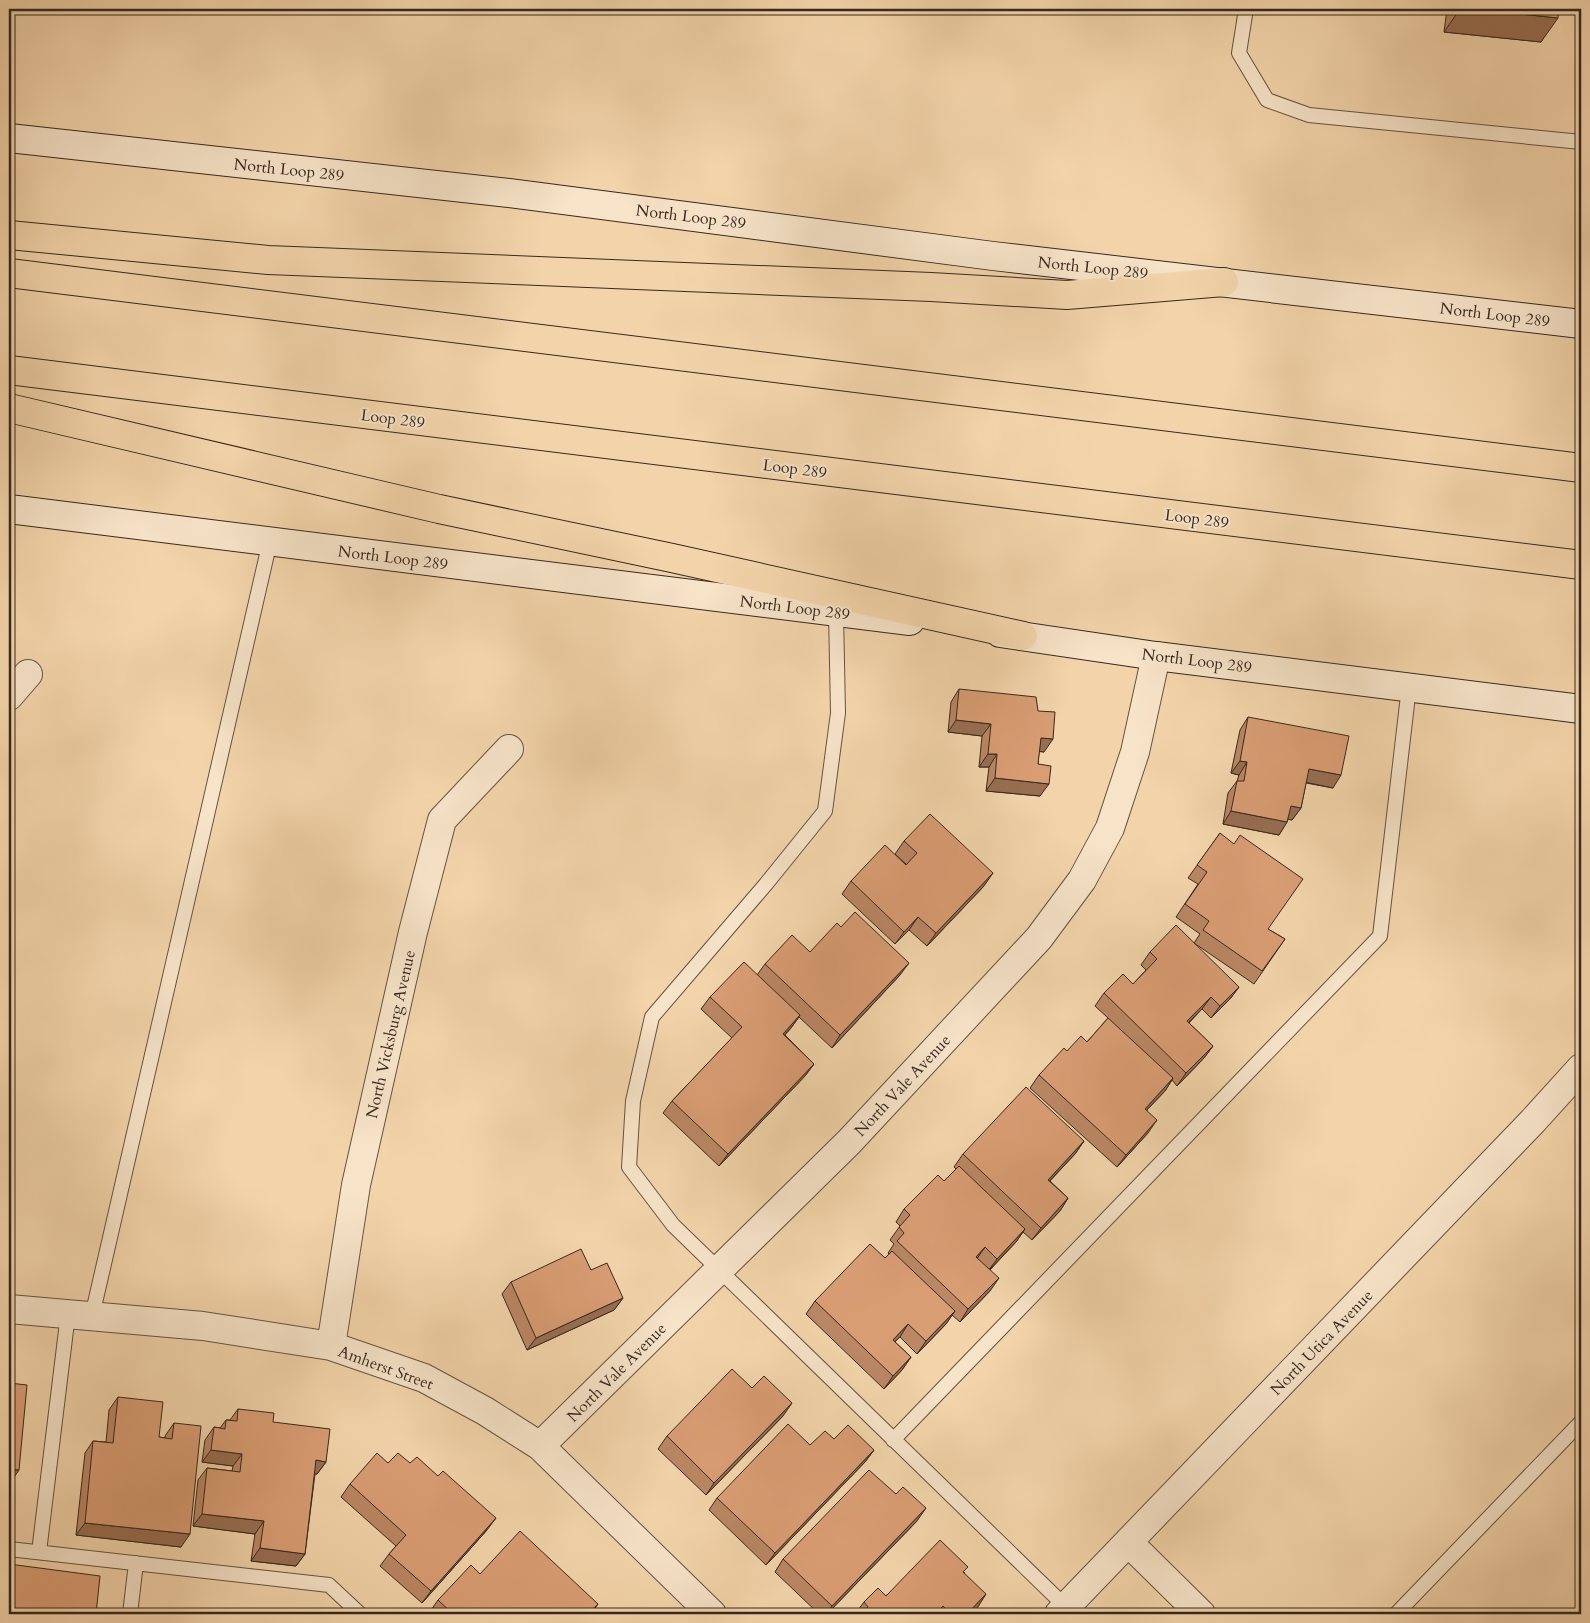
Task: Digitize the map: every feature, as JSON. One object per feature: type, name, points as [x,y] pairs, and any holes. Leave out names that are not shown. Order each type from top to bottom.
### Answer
[{"type":"highway","points":[[9,235],[268,260],[912,286],[1067,295],[1224,282]]},
{"type":"highway","points":[[9,273],[1581,468]]},
{"type":"highway","name":"Loop 289","points":[[9,370],[1581,565]]},
{"type":"highway","points":[[9,408],[439,509],[672,558],[1023,636]]},
{"type":"street","name":"North Loop 289","points":[[9,138],[508,193],[993,256],[1581,324]]},
{"type":"street","name":"North Loop 289","points":[[9,509],[836,612],[1023,636],[1156,656],[1581,709]]},
{"type":"street","name":"North Vale Avenue","points":[[540,1446],[849,1142],[1038,938],[1082,880],[1110,828],[1135,752],[1156,656]]},
{"type":"street","points":[[9,696],[28,674]]},
{"type":"street","name":"North Vicksburg Avenue","points":[[331,1346],[356,1185],[413,932],[442,820],[509,749]]},
{"type":"street","name":"North Utica Avenue","points":[[1063,1611],[1533,1121],[1581,1068]]},
{"type":"street","name":"Amherst Street","points":[[9,1309],[203,1326],[331,1346],[424,1378],[485,1410],[540,1446],[712,1614]]},
{"type":"street","points":[[1128,1542],[1201,1614]]},
{"type":"lane","points":[[1246,9],[1239,53],[1267,100],[1309,116],[1581,142]]},
{"type":"lane","points":[[39,1552],[80,1315],[270,542]]},
{"type":"lane","points":[[836,612],[838,713],[826,811],[652,1017],[633,1101],[629,1167],[672,1226],[893,1440],[1063,1611]]},
{"type":"lane","points":[[893,1440],[1380,936],[1409,687]]},
{"type":"lane","points":[[1396,1614],[1581,1422]]},
{"type":"lane","points":[[9,1549],[330,1585],[360,1614]]},
{"type":"lane","points":[[130,1614],[136,1563]]},
{"type":"building","points":[[1474,9],[1559,9],[1558,18]]},
{"type":"building","points":[[959,689],[1036,697],[1038,711],[1055,712],[1053,739],[1041,738],[1038,764],[1051,766],[1049,784],[995,778],[997,754],[988,754],[991,724],[956,720]]},
{"type":"building","points":[[1248,717],[1349,736],[1341,775],[1309,769],[1301,808],[1291,806],[1287,822],[1231,811],[1237,781],[1244,781],[1247,762],[1240,761]]},
{"type":"building","points":[[930,814],[993,873],[936,933],[918,917],[904,932],[851,881],[885,845],[906,865],[917,853],[904,841]]},
{"type":"building","points":[[1220,833],[1234,844],[1240,835],[1303,879],[1268,929],[1285,939],[1262,971],[1203,930],[1209,921],[1185,904],[1207,872],[1197,865]]},
{"type":"building","points":[[855,912],[909,963],[840,1035],[765,964],[792,935],[810,952],[837,923],[841,927]]},
{"type":"building","points":[[1176,925],[1239,987],[1220,1006],[1211,997],[1187,1021],[1213,1046],[1186,1073],[1104,993],[1123,974],[1133,984],[1157,959],[1150,952]]},
{"type":"building","points":[[744,962],[800,1015],[783,1034],[814,1064],[728,1154],[672,1101],[742,1027],[710,997]]},
{"type":"building","points":[[1108,1018],[1173,1078],[1145,1109],[1157,1120],[1126,1155],[1039,1075],[1064,1048],[1067,1051],[1081,1036],[1087,1042]]},
{"type":"building","points":[[1026,1087],[1084,1141],[1048,1180],[1068,1198],[1041,1228],[963,1154]]},
{"type":"building","points":[[959,1166],[1025,1229],[997,1259],[985,1247],[976,1257],[999,1278],[968,1309],[897,1241],[904,1233],[899,1227],[910,1215],[904,1209],[938,1175],[944,1181]]},
{"type":"building","points":[[870,1244],[885,1258],[892,1251],[955,1311],[926,1341],[908,1324],[893,1340],[911,1357],[893,1376],[815,1301]]},
{"type":"building","points":[[581,1249],[591,1270],[607,1263],[623,1298],[536,1338],[511,1282]]},
{"type":"building","points":[[732,1369],[752,1388],[764,1376],[792,1403],[714,1483],[667,1436]]},
{"type":"building","points":[[9,1383],[27,1385],[19,1470],[9,1469]]},
{"type":"building","points":[[118,1397],[163,1402],[159,1437],[172,1439],[174,1423],[201,1426],[190,1534],[85,1523],[93,1441],[113,1443]]},
{"type":"building","points":[[238,1409],[274,1413],[273,1422],[330,1429],[326,1462],[316,1460],[305,1554],[260,1548],[264,1521],[202,1514],[207,1468],[240,1472],[242,1454],[211,1450],[214,1427],[225,1429],[226,1420],[237,1421]]},
{"type":"building","points":[[788,1424],[810,1445],[825,1431],[834,1439],[848,1425],[874,1450],[775,1553],[717,1498]]},
{"type":"building","points":[[377,1453],[388,1463],[398,1453],[410,1463],[417,1457],[438,1476],[443,1471],[496,1518],[431,1591],[389,1554],[406,1535],[350,1484]]},
{"type":"building","points":[[869,1470],[896,1494],[903,1487],[926,1508],[832,1606],[783,1559]]},
{"type":"building","points":[[520,1531],[598,1604],[588,1614],[453,1614],[438,1600],[471,1565],[480,1574]]},
{"type":"building","points":[[940,1540],[968,1567],[963,1572],[986,1594],[967,1614],[951,1614],[943,1606],[935,1614],[862,1613],[868,1607],[864,1602],[878,1588],[886,1596]]},
{"type":"building","points":[[9,1564],[100,1576],[96,1614],[9,1614]]},
{"type":"building","points":[[1133,1609],[1137,1614],[1127,1614]]}]
